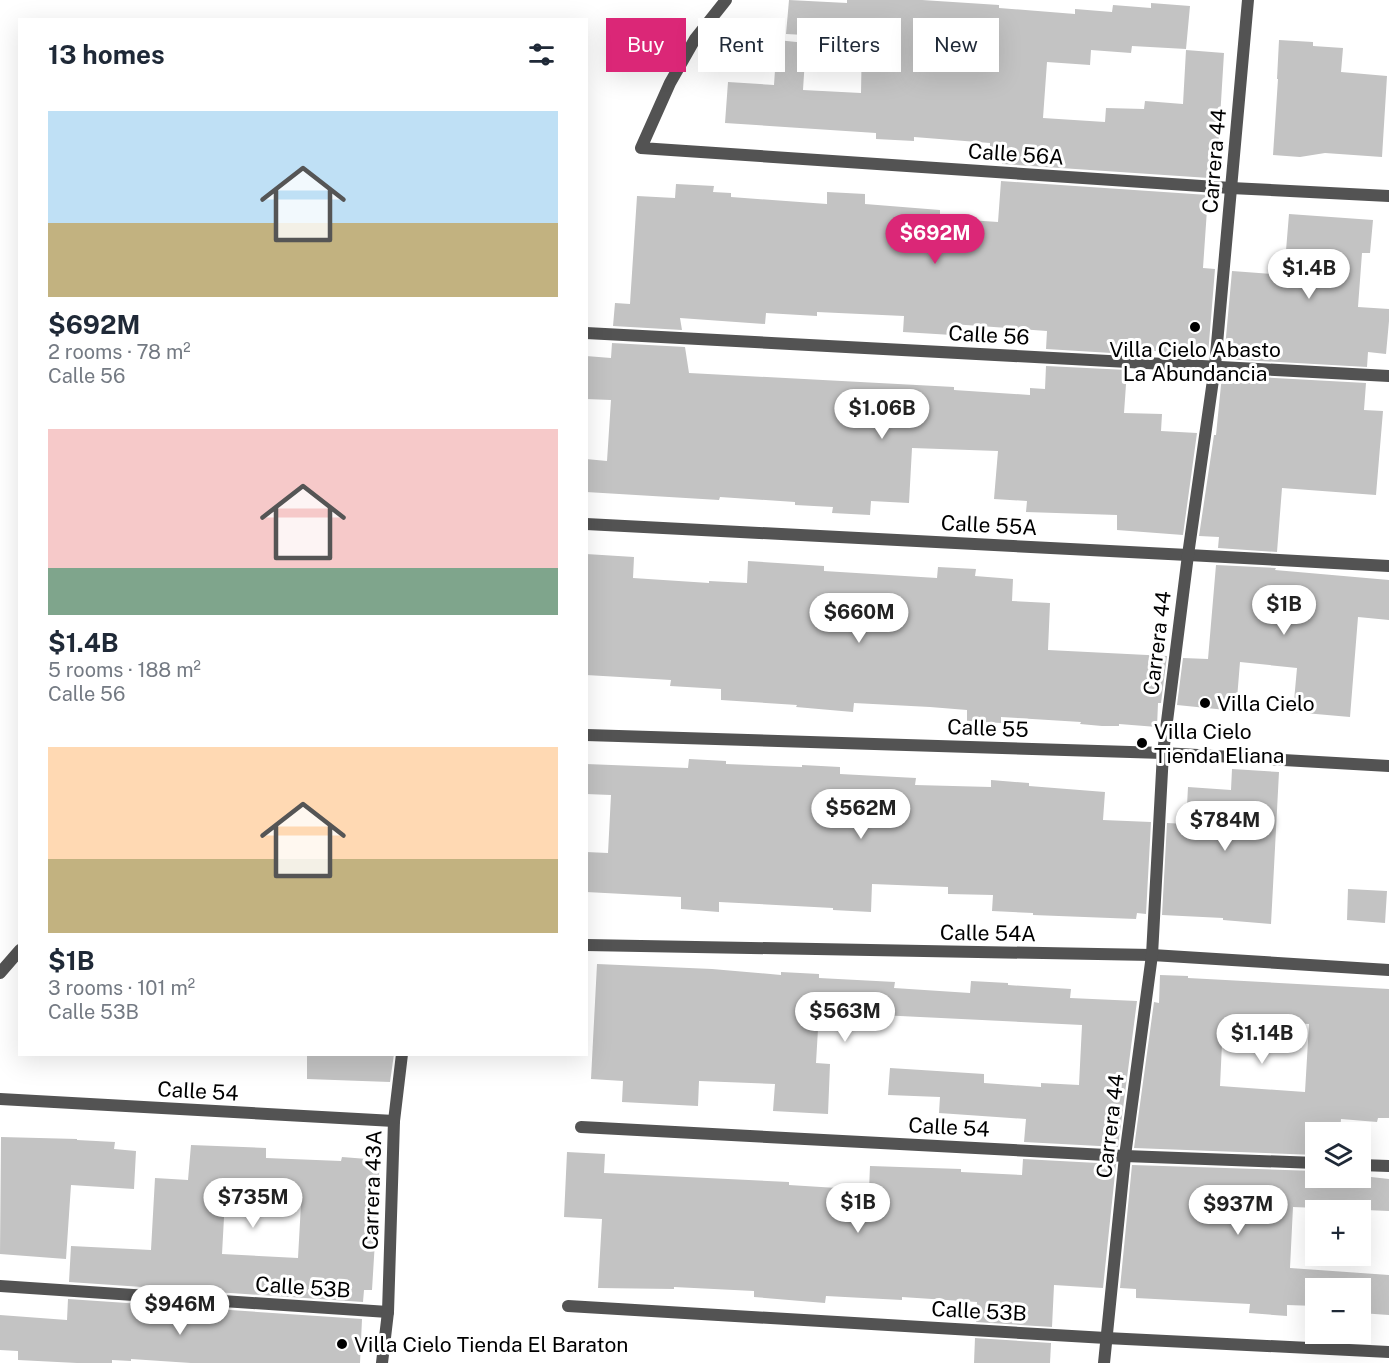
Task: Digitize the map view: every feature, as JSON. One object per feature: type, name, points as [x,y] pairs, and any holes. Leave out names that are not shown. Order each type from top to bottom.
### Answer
[{"type":"street","name":"Calle 56A","points":[[726,0],[695,39],[670,83],[641,148],[1231,188],[1389,196]]},
{"type":"street","name":"Carrera 44","points":[[1104,1363],[1125,1156],[1152,955],[1163,753],[1215,366],[1248,0]]},
{"type":"street","name":"Calle 56","points":[[588,333],[1389,376]]},
{"type":"street","name":"Calle 55A","points":[[588,524],[1389,567]]},
{"type":"street","name":"Calle 55","points":[[588,735],[1163,753],[1389,766]]},
{"type":"street","name":"Calle 54A","points":[[588,945],[1152,955],[1389,970]]},
{"type":"street","points":[[0,973],[18,952]]},
{"type":"street","name":"Carrera 43A","points":[[382,1363],[388,1312],[394,1121],[402,1056]]},
{"type":"street","name":"Calle 54","points":[[0,1099],[394,1121]]},
{"type":"street","name":"Calle 54","points":[[581,1127],[1125,1156],[1305,1163]]},
{"type":"street","points":[[1371,1166],[1389,1167]]},
{"type":"street","name":"Calle 53B","points":[[0,1286],[388,1312]]},
{"type":"street","name":"Calle 53B","points":[[568,1306],[1106,1338],[1389,1352]]},
{"type":"building","points":[[789,0],[847,3],[847,0],[922,0],[999,5],[999,8],[1075,14],[1075,9],[1112,12],[1113,5],[1151,8],[1151,3],[1190,6],[1186,49],[1132,46],[1131,53],[1091,50],[1090,65],[1047,62],[1043,118],[1105,122],[1106,108],[1144,109],[1145,101],[1183,104],[1186,50],[1224,53],[1217,167],[1209,166],[1209,178],[1002,164],[1003,149],[990,148],[990,143],[914,137],[914,141],[876,139],[876,133],[725,123],[728,82],[774,85],[775,72],[785,72],[785,41],[797,42],[797,72],[804,72],[803,90],[861,93],[861,72],[901,72],[901,18],[797,18],[797,35],[786,34]]},
{"type":"building","points":[[1279,40],[1313,42],[1313,46],[1343,48],[1341,72],[1387,76],[1382,157],[1325,153],[1300,157],[1273,155]]},
{"type":"building","points":[[1001,181],[1208,195],[1203,268],[1215,269],[1208,355],[1128,349],[1128,354],[1046,349],[1047,331],[952,324],[952,335],[903,332],[904,316],[817,312],[817,316],[766,313],[765,324],[680,318],[682,330],[613,326],[615,303],[630,304],[637,196],[675,198],[676,184],[714,186],[713,192],[731,193],[731,197],[827,204],[827,192],[865,194],[865,204],[940,210],[940,218],[998,222]]},
{"type":"building","points":[[1289,214],[1373,220],[1370,253],[1362,253],[1358,307],[1389,309],[1389,321],[1386,354],[1368,352],[1367,367],[1224,359],[1232,271],[1284,275]]},
{"type":"building","points":[[612,343],[685,347],[689,373],[954,387],[954,390],[1030,395],[1030,388],[1045,389],[1046,366],[1127,370],[1124,413],[1162,414],[1161,431],[1197,433],[1183,535],[1117,530],[1117,515],[1026,512],[1027,501],[994,499],[998,451],[912,448],[909,503],[871,501],[870,515],[832,513],[833,507],[795,505],[795,502],[588,492],[588,459],[607,461],[611,400],[588,399],[588,356],[611,358]]},
{"type":"building","points":[[1222,375],[1366,383],[1364,410],[1383,411],[1376,495],[1282,488],[1277,552],[1218,548],[1219,537],[1199,536],[1214,435],[1216,435]]},
{"type":"building","points":[[588,554],[634,557],[633,578],[709,583],[709,581],[747,583],[748,561],[824,566],[824,571],[937,578],[938,567],[976,569],[975,576],[1013,579],[1012,601],[1050,603],[1048,650],[1167,656],[1161,703],[1158,703],[1157,727],[1119,724],[1119,726],[1102,726],[1080,724],[1081,722],[1001,717],[1001,723],[967,721],[967,710],[930,707],[854,703],[853,712],[796,707],[797,705],[721,700],[721,689],[670,686],[671,680],[588,675]]},
{"type":"building","points":[[1216,565],[1276,568],[1275,570],[1389,580],[1389,620],[1358,617],[1350,717],[1293,712],[1297,668],[1240,662],[1236,711],[1177,705],[1183,658],[1208,659]]},
{"type":"building","points":[[689,759],[726,761],[726,764],[840,767],[840,774],[916,778],[915,785],[991,787],[991,780],[1029,783],[1029,786],[1105,792],[1103,820],[1151,822],[1146,914],[1137,913],[1136,919],[992,911],[993,895],[948,894],[948,887],[872,884],[871,912],[719,902],[719,912],[681,909],[681,897],[588,892],[588,852],[608,853],[611,795],[588,794],[588,764],[688,768]]},
{"type":"building","points":[[1232,769],[1279,772],[1271,924],[1223,920],[1223,918],[1162,915],[1167,823],[1186,824],[1188,787],[1231,790]]},
{"type":"building","points":[[1348,889],[1387,891],[1385,923],[1347,920]]},
{"type":"building","points":[[597,964],[712,969],[781,975],[781,972],[819,974],[819,978],[895,982],[894,988],[970,993],[971,981],[1008,983],[1008,985],[1071,989],[1070,998],[1137,1001],[1118,1147],[1024,1142],[1026,1119],[939,1113],[940,1097],[888,1095],[890,1068],[984,1074],[984,1083],[1041,1087],[1041,1083],[1079,1085],[1082,1025],[819,1012],[816,1063],[830,1064],[828,1114],[773,1111],[775,1084],[699,1081],[698,1106],[622,1102],[623,1081],[591,1079]]},
{"type":"building","points":[[1160,975],[1389,989],[1389,1118],[1378,1118],[1377,1122],[1341,1119],[1341,1122],[1305,1122],[1305,1155],[1134,1148],[1154,1002],[1159,1003]],"holes":[[[1233,1019],[1309,1024],[1305,1092],[1220,1086],[1223,1022],[1233,1023]]]},
{"type":"building","points":[[307,1056],[394,1056],[390,1082],[307,1079]]},
{"type":"building","points":[[1,1137],[115,1142],[114,1149],[136,1151],[134,1189],[71,1185],[66,1259],[0,1254]]},
{"type":"building","points":[[191,1145],[266,1148],[266,1158],[341,1161],[342,1157],[380,1160],[372,1290],[364,1290],[363,1302],[69,1282],[71,1246],[151,1250],[155,1178],[188,1180]],"holes":[[[225,1199],[301,1204],[298,1258],[222,1254]]]},
{"type":"building","points":[[567,1152],[605,1154],[604,1173],[789,1182],[789,1185],[869,1190],[870,1166],[961,1169],[961,1172],[1022,1175],[1023,1159],[1116,1164],[1103,1288],[1054,1285],[1052,1327],[976,1322],[977,1302],[902,1297],[902,1300],[826,1296],[825,1303],[754,1297],[754,1291],[674,1287],[674,1289],[598,1288],[602,1219],[564,1217]]},
{"type":"building","points":[[1132,1165],[1305,1171],[1305,1188],[1371,1188],[1371,1177],[1389,1179],[1389,1211],[1371,1210],[1371,1200],[1305,1200],[1305,1208],[1293,1207],[1290,1268],[1389,1275],[1389,1315],[1371,1314],[1371,1278],[1305,1278],[1305,1306],[1287,1305],[1287,1316],[1249,1313],[1250,1304],[1136,1298],[1136,1289],[1120,1288]]},
{"type":"building","points":[[68,1299],[362,1319],[360,1363],[191,1363],[131,1359],[131,1361],[112,1360],[112,1363],[77,1363],[18,1360],[18,1351],[0,1350],[0,1315],[67,1320]]},
{"type":"building","points":[[975,1338],[1051,1343],[1050,1363],[974,1363]]},
{"type":"place","name":"Villa Cielo Abasto La Abundancia","points":[[1195,327]]},
{"type":"place","name":"Villa Cielo","points":[[1205,703]]},
{"type":"place","name":"Villa Cielo Tienda Eliana","points":[[1142,743]]},
{"type":"place","name":"Villa Cielo Tienda El Baraton","points":[[342,1344]]}]
